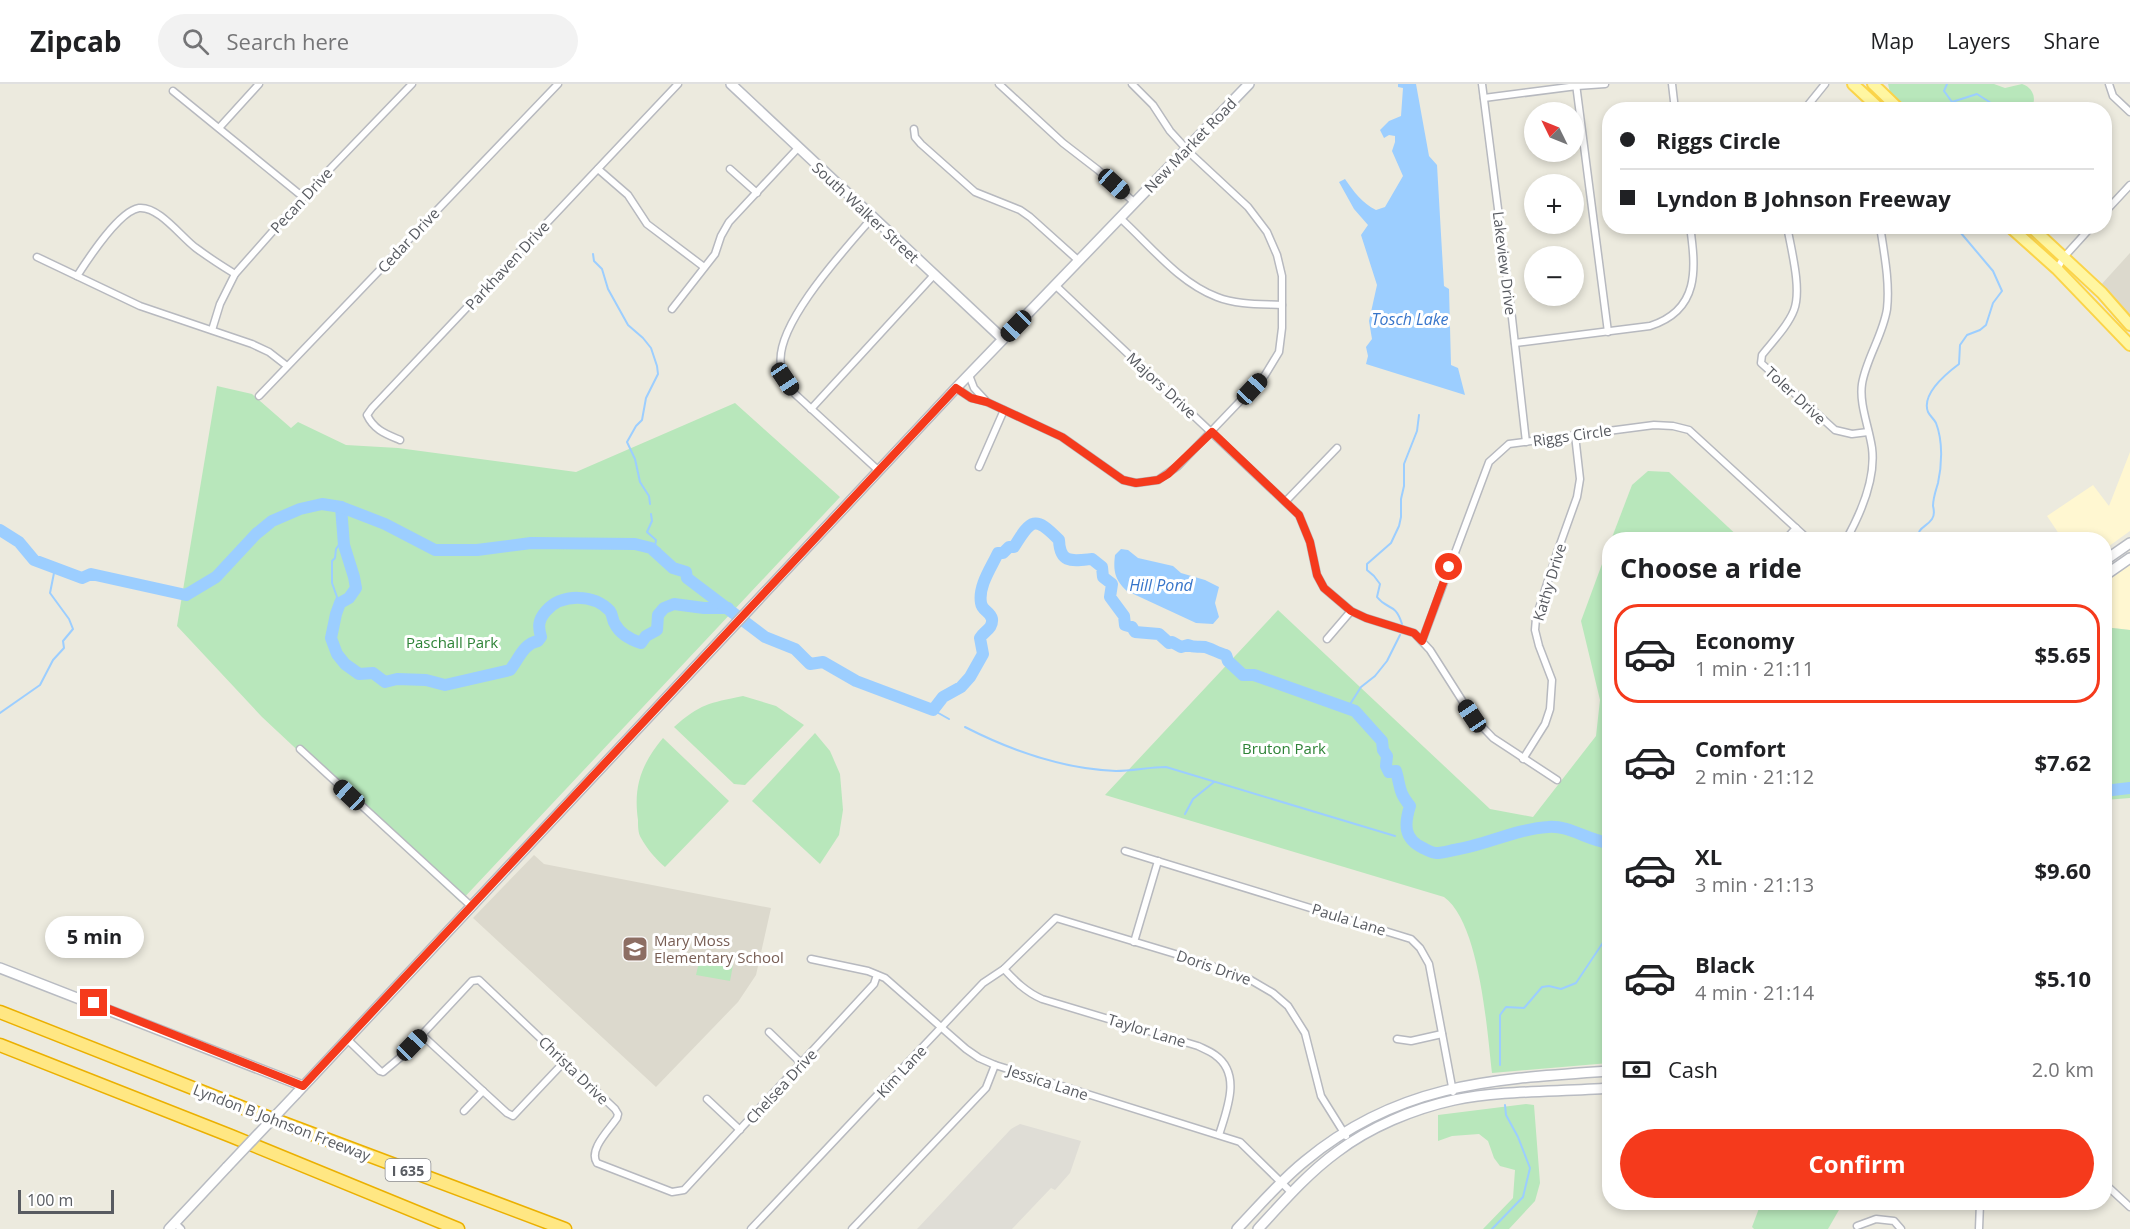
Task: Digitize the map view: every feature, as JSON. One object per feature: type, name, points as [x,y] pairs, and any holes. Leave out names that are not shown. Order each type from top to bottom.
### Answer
[{"type":"highway","name":"Lyndon B Johnson Freeway","points":[[0,1012],[251,1111],[565,1229]]},
{"type":"highway","name":"Lyndon B Johnson Freeway","points":[[0,1045],[458,1229]]},
{"type":"main road","points":[[1853,84],[1872,102]]},
{"type":"main road","points":[[1873,84],[1892,102]]},
{"type":"main road","points":[[2018,234],[2057,269],[2130,345]]},
{"type":"main road","points":[[2039,234],[2130,324]]},
{"type":"street","points":[[219,128],[260,84]]},
{"type":"street","name":"Pecan Drive","points":[[212,330],[220,304],[235,274],[303,197],[412,84]]},
{"type":"street","name":"Cedar Drive","points":[[259,396],[558,84]]},
{"type":"street","name":"Parkhaven Drive","points":[[400,440],[380,431],[372,424],[367,415],[372,408],[678,84]]},
{"type":"street","name":"South Walker Street","points":[[731,84],[1003,339]]},
{"type":"street","points":[[999,84],[1063,143],[1135,203]]},
{"type":"street","points":[[956,388],[971,398],[987,402],[1062,437],[1123,480],[1136,483],[1158,480],[1168,474],[1212,432],[1265,375],[1279,352],[1282,328],[1282,276],[1268,232],[1248,207],[1170,131],[1158,110],[1132,84]]},
{"type":"street","name":"New Market Road","points":[[175,1227],[227,1167],[773,582],[956,388],[1250,84]]},
{"type":"street","name":"Lakeview Drive","points":[[1482,84],[1526,442]]},
{"type":"street","points":[[1484,98],[1577,85],[1605,84]]},
{"type":"street","points":[[1672,84],[1674,102]]},
{"type":"street","points":[[1810,102],[1825,84]]},
{"type":"street","points":[[2109,84],[2113,96],[2130,112]]},
{"type":"street","points":[[1577,85],[1608,332]]},
{"type":"street","points":[[173,91],[303,197]]},
{"type":"street","points":[[914,129],[915,137],[921,144],[975,192],[1025,213],[1079,261]]},
{"type":"street","points":[[672,309],[715,254],[729,222],[798,148]]},
{"type":"street","points":[[598,169],[628,195],[647,224],[704,267]]},
{"type":"street","points":[[730,169],[757,193]]},
{"type":"street","points":[[2112,204],[2130,185]]},
{"type":"street","points":[[77,276],[101,240],[132,210],[143,208],[159,215],[190,244],[235,274]]},
{"type":"street","points":[[872,218],[827,270],[785,337],[780,364],[785,379],[795,394],[879,471]]},
{"type":"street","points":[[1120,218],[1179,274],[1199,288],[1219,298],[1244,303],[1282,305]]},
{"type":"street","points":[[1515,344],[1655,325],[1670,317],[1680,308],[1689,293],[1695,264],[1691,234]]},
{"type":"street","name":"Toler Drive","points":[[1788,234],[1797,292],[1796,306],[1762,355],[1761,363],[1835,430],[1852,434],[1868,432]]},
{"type":"street","points":[[1850,532],[1859,516],[1873,459],[1862,385],[1887,310],[1887,282],[1881,234]]},
{"type":"street","points":[[2057,269],[2064,257],[2085,234]]},
{"type":"street","points":[[37,257],[140,306],[252,344],[269,352],[287,366]]},
{"type":"street","points":[[811,409],[934,275]]},
{"type":"street","name":"Majors Drive","points":[[1055,285],[1299,515],[1310,542],[1317,575],[1324,588],[1351,611],[1414,633],[1422,641],[1472,716],[1493,738],[1557,780]]},
{"type":"street","points":[[969,375],[974,388],[987,402]]},
{"type":"street","points":[[979,467],[1004,410]]},
{"type":"street","name":"Riggs Circle","points":[[1422,641],[1489,462],[1509,444],[1653,425],[1689,430],[1800,532]]},
{"type":"street","name":"Kathy Drive","points":[[1523,759],[1545,724],[1550,709],[1552,680],[1535,630],[1540,604],[1577,497],[1580,479],[1575,435]]},
{"type":"street","points":[[1286,501],[1337,448]]},
{"type":"street","points":[[1792,532],[1796,528]]},
{"type":"street","points":[[2112,555],[2130,543]]},
{"type":"street","points":[[2112,571],[2128,560],[2118,551]]},
{"type":"street","points":[[1327,639],[1351,611]]},
{"type":"street","points":[[300,749],[471,906]]},
{"type":"street","name":"Paula Lane","points":[[1125,851],[1411,939],[1420,948],[1428,964],[1455,1100]]},
{"type":"street","points":[[1134,942],[1158,861]]},
{"type":"street","name":"Doris Drive","points":[[1056,918],[1249,979],[1273,993],[1288,1006],[1305,1033],[1321,1096],[1351,1142]]},
{"type":"street","name":"Kim Lane","points":[[751,1229],[982,983],[1004,969],[1056,918]]},
{"type":"street","name":"Jessica Lane","points":[[811,959],[877,975],[892,982],[966,1049],[995,1065],[1240,1142],[1292,1193]]},
{"type":"street","points":[[0,968],[303,1086]]},
{"type":"street","name":"Taylor Lane","points":[[1004,969],[1017,983],[1042,999],[1198,1046],[1216,1055],[1224,1064],[1230,1077],[1231,1095],[1219,1134]]},
{"type":"street","name":"Chelsea Drive","points":[[678,1192],[684,1190],[802,1064],[874,984],[877,975]]},
{"type":"street","name":"Christa Drive","points":[[422,1035],[476,980],[481,982],[615,1109],[618,1114],[595,1150],[595,1161],[601,1166],[672,1192],[678,1192]]},
{"type":"street","points":[[769,1032],[802,1064]]},
{"type":"street","points":[[1397,1039],[1411,1041],[1442,1034]]},
{"type":"street","points":[[347,1039],[383,1072],[388,1070],[422,1035],[513,1116],[565,1061]]},
{"type":"street","points":[[852,1229],[986,1088],[995,1065]]},
{"type":"street","points":[[1238,1229],[1281,1182],[1303,1162],[1344,1132],[1402,1103],[1452,1088],[1494,1081],[1602,1072]]},
{"type":"street","points":[[1557,1075],[1558,1092]]},
{"type":"street","points":[[1258,1229],[1292,1193],[1336,1153],[1351,1142],[1416,1110],[1455,1100],[1602,1089]]},
{"type":"street","points":[[464,1111],[483,1091]]},
{"type":"street","points":[[707,1099],[740,1130]]},
{"type":"street","points":[[2112,1190],[2130,1207]]},
{"type":"street","points":[[1979,1229],[1980,1210]]},
{"type":"street","points":[[1857,1226],[1876,1219],[1894,1221],[1900,1229]]},
{"type":"shaded area","points":[[2130,253],[2130,319],[2100,286]]},
{"type":"shaded area","points":[[2130,452],[2130,531],[2112,544],[2112,532],[2058,532],[2047,516],[2093,485],[2109,506]]},
{"type":"shaded area","points":[[2130,565],[2130,630],[2112,628],[2112,578]]},
{"type":"shaded area","name":"Mary Moss Elementary School","points":[[534,855],[544,864],[771,908],[756,975],[738,1002],[656,1087],[473,918]]},
{"type":"shaded area","points":[[1020,1124],[1081,1141],[1070,1173],[1055,1190],[1051,1188],[1012,1229],[917,1229],[1011,1129]]},
{"type":"green space","points":[[1888,84],[1994,84],[2005,88],[2022,84],[2033,94],[2034,102],[1898,102],[1891,96]]},
{"type":"green space","name":"Paschall Park","points":[[217,386],[252,394],[291,428],[298,422],[346,445],[398,448],[576,472],[735,403],[840,497],[460,902],[262,717],[177,626]]},
{"type":"green space","points":[[1648,471],[1669,472],[1733,532],[1614,532],[1632,485]]},
{"type":"green space","name":"Bruton Park","points":[[1602,564],[1602,1064],[1492,1073],[1480,979],[1474,953],[1456,910],[1444,897],[1105,795],[1278,610],[1490,809],[1533,817],[1596,736],[1600,700],[1581,621]]},
{"type":"green space","points":[[2112,628],[2130,630],[2130,798],[2112,799]]},
{"type":"green space","points":[[743,696],[776,706],[804,725],[745,785],[734,784],[674,727],[691,713],[706,706]]},
{"type":"green space","points":[[815,733],[830,751],[840,774],[843,810],[839,835],[820,864],[752,801]]},
{"type":"green space","points":[[663,738],[729,801],[665,867],[640,836],[637,808],[641,776]]},
{"type":"green space","points":[[700,958],[733,965],[730,981],[696,975]]},
{"type":"green space","points":[[1526,1104],[1534,1105],[1540,1183],[1535,1201],[1509,1229],[1483,1229],[1513,1198],[1515,1170],[1500,1166],[1494,1158],[1488,1141],[1479,1134],[1452,1136],[1438,1141],[1438,1115]]},
{"type":"green space","points":[[1758,1210],[1839,1210],[1828,1229],[1754,1229],[1752,1227]]},
{"type":"water","name":"Tosch Lake","points":[[1398,84],[1416,84],[1429,156],[1437,165],[1444,286],[1449,289],[1451,365],[1458,368],[1465,395],[1366,364],[1368,356],[1366,347],[1372,339],[1369,321],[1377,285],[1361,235],[1368,225],[1354,209],[1339,182],[1345,179],[1362,201],[1376,210],[1385,207],[1403,176],[1392,151],[1395,136],[1389,135],[1384,138],[1380,130],[1389,121],[1401,116],[1403,88],[1398,87]]},
{"type":"water","name":"Hill Pond","points":[[1121,549],[1128,550],[1138,558],[1173,566],[1181,573],[1219,587],[1215,603],[1219,617],[1213,624],[1196,623],[1127,591],[1117,579],[1114,566],[1115,555]]},
{"type":"waterway","points":[[1947,84],[1944,91],[1952,102]]},
{"type":"waterway","points":[[1952,102],[1977,94],[1989,102]]},
{"type":"waterway","points":[[1919,532],[1934,516],[1933,506],[1941,461],[1940,437],[1936,423],[1928,412],[1928,398],[1936,385],[1959,364],[1960,345],[1967,335],[1986,325],[1993,303],[2002,291],[1993,271],[1962,234]]},
{"type":"waterway","points":[[593,254],[594,261],[602,269],[608,289],[628,325],[651,348],[657,366],[658,374],[646,398],[642,420],[627,442],[635,459],[640,482],[649,496],[650,504]]},
{"type":"waterway","points":[[1402,624],[1397,612],[1377,597],[1380,584],[1367,570],[1367,564],[1391,543],[1399,526],[1404,464],[1417,431],[1419,415]]},
{"type":"waterway","points":[[0,530],[19,542],[34,560],[82,578],[91,574],[186,595],[216,577],[256,534],[272,521],[300,509],[322,504],[341,507],[385,524],[435,550],[477,550],[531,543],[635,544],[651,548],[673,568],[686,572],[687,578],[765,637],[795,649],[810,664],[823,662],[856,681],[933,710],[943,697],[961,687],[970,677],[983,654],[980,638],[990,628],[992,619],[982,606],[981,590],[998,553],[1014,547],[1029,526],[1039,524],[1059,540],[1065,557],[1073,560],[1092,559],[1102,567],[1103,577],[1112,584],[1110,597],[1124,616],[1125,625],[1132,627],[1135,632],[1159,634],[1169,643],[1172,642],[1181,647],[1188,645],[1208,648],[1226,655],[1228,661],[1243,675],[1254,675],[1355,711],[1382,741],[1383,750],[1387,756],[1386,766],[1389,772],[1396,771],[1402,793],[1410,806],[1407,831],[1412,840],[1423,848],[1434,853],[1443,852],[1478,845],[1536,828],[1548,827],[1564,828],[1602,842]]},
{"type":"waterway","points":[[341,507],[344,545],[356,588],[349,598],[340,603],[331,638],[337,654],[345,664],[359,674],[373,673],[385,682],[397,679],[426,680],[445,685],[510,670],[525,649],[541,637],[539,630],[541,617],[553,605],[569,599],[587,599],[603,605],[612,614],[620,631],[641,643],[646,636],[657,630],[658,615],[664,608],[674,604],[728,608]]},
{"type":"waterway","points":[[651,514],[652,521],[647,532],[656,540],[655,546],[660,549],[660,556]]},
{"type":"waterway","points":[[337,611],[335,604],[337,597],[332,583],[332,561],[343,539]]},
{"type":"waterway","points":[[0,713],[40,685],[53,660],[64,648],[63,641],[73,629],[69,619],[50,593],[55,568]]},
{"type":"waterway","points":[[1347,709],[1361,687],[1375,676],[1387,661],[1400,635]]},
{"type":"waterway","points":[[933,710],[949,719]]},
{"type":"waterway","points":[[965,727],[1001,744],[1057,763],[1116,771],[1166,767],[1395,836]]},
{"type":"waterway","points":[[1185,814],[1193,799],[1214,782]]},
{"type":"waterway","points":[[2112,790],[2130,788]]},
{"type":"waterway","points":[[1404,837],[1409,838]]},
{"type":"waterway","points":[[1500,1065],[1500,1015],[1506,1007],[1524,1008],[1542,987],[1561,989],[1576,983],[1602,944]]},
{"type":"waterway","points":[[1492,1229],[1523,1197],[1530,1168],[1518,1137],[1506,1115],[1505,1105]]},
{"type":"place","name":"Mary Moss Elementary School","points":[[635,949]]},
{"type":"route","points":[[94,1003],[303,1086],[956,388],[971,398],[987,402],[1040,425],[1076,446],[1123,480],[1136,483],[1158,480],[1168,474],[1212,432],[1299,515],[1310,542],[1317,575],[1324,588],[1351,611],[1414,633],[1422,641],[1449,567]]}]
